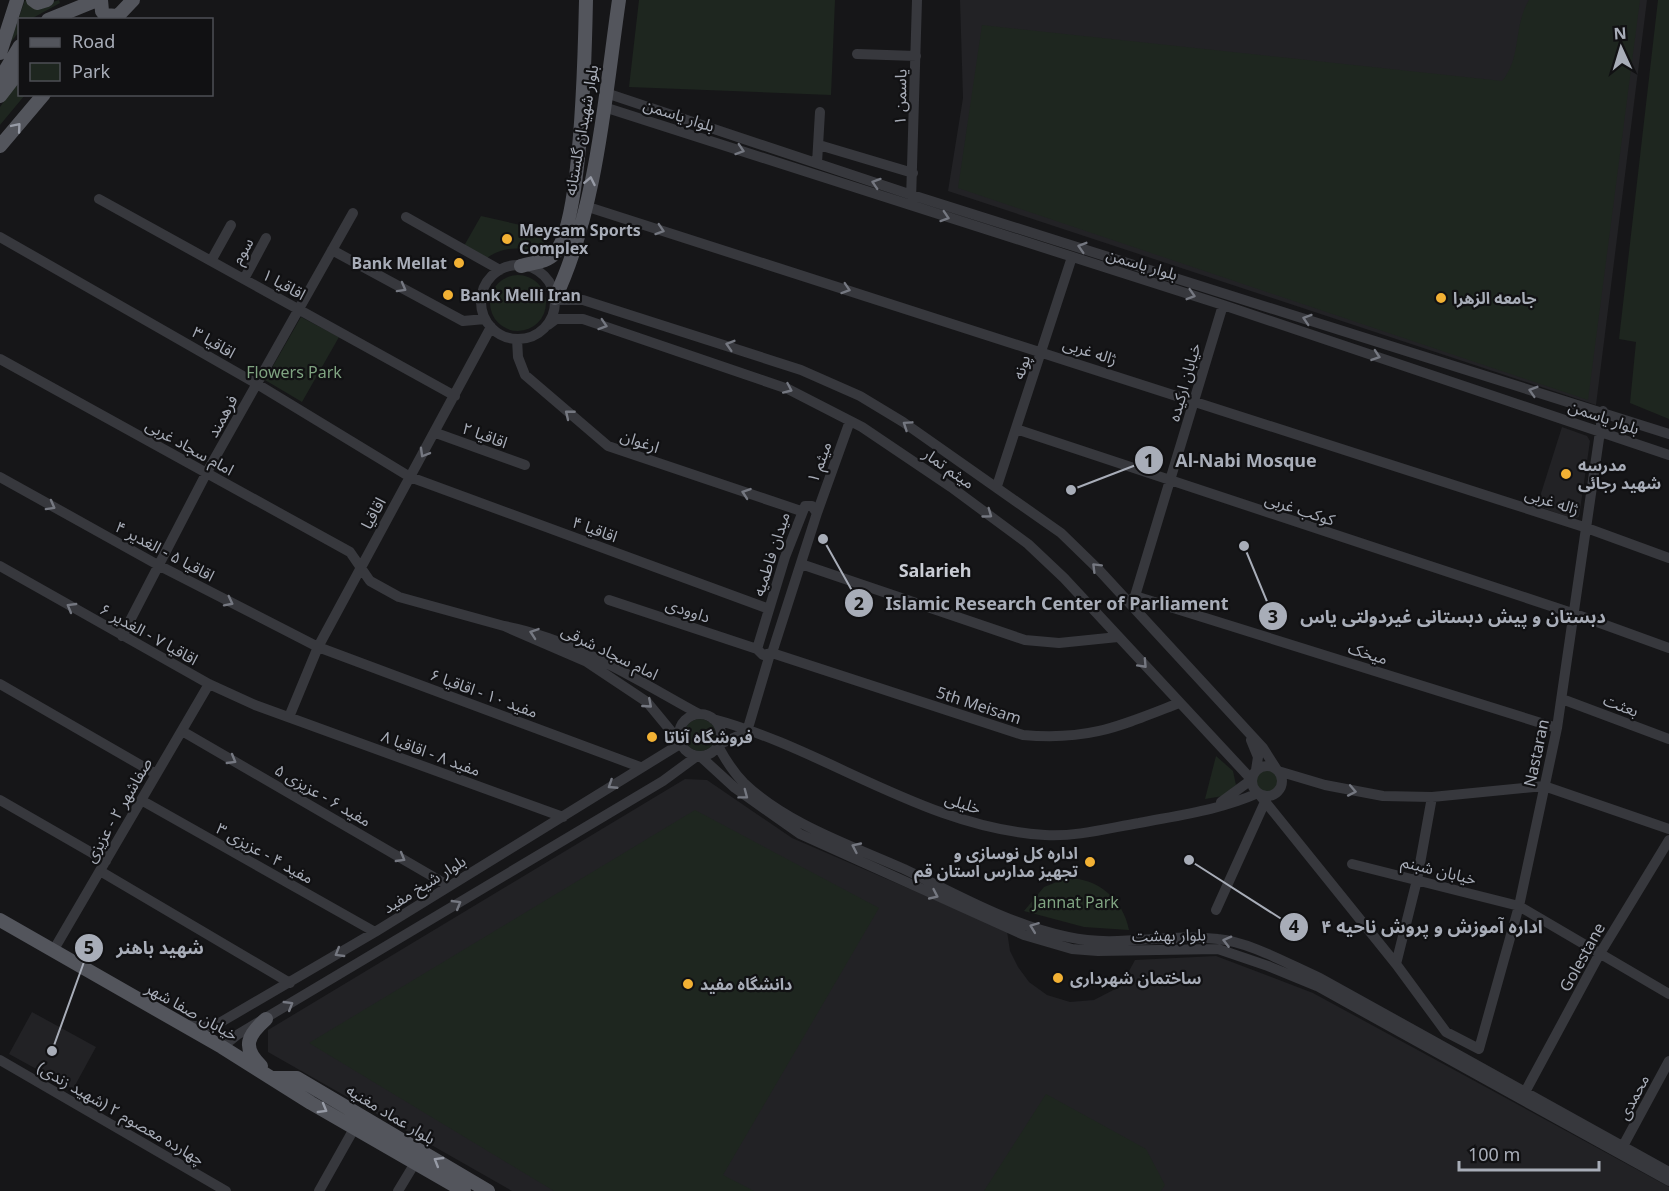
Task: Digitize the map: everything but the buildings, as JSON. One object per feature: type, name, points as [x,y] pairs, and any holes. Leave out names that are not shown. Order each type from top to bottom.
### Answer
[{"type":"main road","points":[[1,45],[17,0]]},
{"type":"main road","points":[[33,0],[38,3],[47,0]]},
{"type":"main road","points":[[53,18],[99,0],[105,15],[115,18],[133,0]]},
{"type":"main road","name":"بلوار شهیدان گلستانه","points":[[521,266],[544,261],[554,255],[560,246],[569,212],[582,115],[586,0]]},
{"type":"main road","name":"بلوار شهیدان گلستانه","points":[[555,299],[567,271],[585,206],[605,100],[619,0]]},
{"type":"main road","points":[[0,80],[18,49]]},
{"type":"main road","points":[[0,96],[18,73]]},
{"type":"main road","points":[[0,146],[41,96]]},
{"type":"main road","name":"خیابان صفا شهر","points":[[0,920],[274,1077]]},
{"type":"main road","points":[[266,1019],[251,1033],[248,1047],[257,1063],[274,1077],[464,1191]]},
{"type":"main road","name":"بلوار عماد مغنیه","points":[[274,1077],[297,1078],[488,1191]]},
{"type":"street","name":"یاسمن ۱","points":[[911,200],[917,0]]},
{"type":"street","points":[[857,54],[916,56]]},
{"type":"street","name":"بلوار یاسمن","points":[[605,100],[629,101],[817,163],[911,200],[1072,257],[1223,305],[1669,455]]},
{"type":"street","name":"بلوار یاسمن","points":[[605,100],[625,113],[1219,290],[1447,365],[1603,411],[1669,434]]},
{"type":"street","points":[[625,113],[623,105],[629,101]]},
{"type":"street","points":[[817,163],[820,112]]},
{"type":"street","points":[[819,145],[913,173]]},
{"type":"street","name":"اقاقیا ۱","points":[[99,199],[455,396]]},
{"type":"street","name":"ژاله غربی","points":[[585,206],[1584,527],[1669,558]]},
{"type":"street","name":"فرهمند","points":[[122,636],[207,472],[353,213]]},
{"type":"street","points":[[406,217],[500,270]]},
{"type":"street","points":[[211,261],[231,225]]},
{"type":"street","name":"اقاقیا ۳","points":[[0,237],[257,384],[410,477]]},
{"type":"street","name":"سوم","points":[[243,279],[266,238]]},
{"type":"street","points":[[332,250],[463,321],[488,323]]},
{"type":"street","name":"پونه","points":[[997,486],[1072,257]]},
{"type":"street","points":[[521,266],[533,268],[544,276],[551,285],[555,299],[553,317],[548,325],[534,336],[517,339],[504,336],[488,323],[482,305],[483,292],[490,279],[500,270],[521,266]]},
{"type":"street","name":"میثم تمار","points":[[555,299],[583,300],[746,350],[829,381],[894,417],[997,486],[1061,533],[1132,599],[1235,718]]},
{"type":"street","name":"خیابان ارکیده","points":[[1132,599],[1171,480],[1223,305]]},
{"type":"street","name":"میثم تمار","points":[[548,325],[556,320],[583,319],[788,389],[850,421],[951,487],[1028,544],[1064,578],[1179,703],[1253,776]]},
{"type":"street","name":"اقاقیا","points":[[289,717],[318,647],[455,396],[488,323]]},
{"type":"street","name":"ارغوان","points":[[517,339],[518,357],[525,375],[608,446],[801,511]]},
{"type":"street","name":"امام سجاد غربی","points":[[0,359],[350,552],[360,567]]},
{"type":"street","name":"Nastaran","points":[[1479,1049],[1519,906],[1557,728],[1575,614],[1584,527],[1603,411]]},
{"type":"street","name":"میثم ۱","points":[[817,513],[850,421]]},
{"type":"street","name":"کوکب غربی","points":[[1016,429],[1575,614],[1669,648]]},
{"type":"street","name":"اقاقیا ۲","points":[[436,432],[525,465]]},
{"type":"street","name":"اقاقیا ۵ - الغدیر ۴","points":[[0,477],[158,565],[318,647]]},
{"type":"street","name":"اقاقیا ۴","points":[[410,477],[769,609]]},
{"type":"street","name":"میدان فاطمیه","points":[[748,728],[817,513],[809,505],[802,508],[757,649]]},
{"type":"street","points":[[801,564],[1025,640],[1059,643],[1118,637]]},
{"type":"street","name":"اقاقیا ۷ - الغدیر ۶","points":[[0,566],[209,684],[289,717]]},
{"type":"street","name":"امام سجاد شرقی","points":[[360,567],[375,586],[399,597],[526,630],[580,650],[699,714]]},
{"type":"street","name":"میخک","points":[[1132,599],[1557,728]]},
{"type":"street","name":"داوودی","points":[[609,600],[757,649]]},
{"type":"street","name":"امام سجاد شرقی","points":[[504,626],[587,662],[647,702],[680,743]]},
{"type":"street","name":"مفید ۱۰ - اقاقیا ۶","points":[[318,647],[640,767]]},
{"type":"street","points":[[757,649],[763,655],[771,654]]},
{"type":"street","name":"5th Meisam","points":[[771,654],[1023,735],[1067,737],[1105,732],[1179,703]]},
{"type":"street","points":[[0,684],[156,774]]},
{"type":"street","name":"صفاشهر ۲ - عزیزی","points":[[53,951],[209,684]]},
{"type":"street","name":"بعثت","points":[[1562,699],[1669,739]]},
{"type":"street","points":[[718,745],[720,731],[713,719],[699,714],[692,716],[680,726],[680,743],[687,752],[699,756],[710,753],[718,745],[742,734],[748,728]]},
{"type":"street","name":"مفید ۸ - اقاقیا ۸","points":[[289,717],[563,817]]},
{"type":"street","points":[[1235,718],[1257,750],[1253,776],[1264,804],[1284,822],[1396,963],[1446,1032],[1479,1049],[1492,1073]]},
{"type":"street","points":[[1235,718],[1263,748],[1279,777],[1278,803],[1284,822]]},
{"type":"street","name":"خلیلی","points":[[713,719],[748,728],[936,811],[997,829],[1047,836],[1076,834],[1184,815]]},
{"type":"street","name":"مفید ۶ - عزیزی ۵","points":[[182,731],[449,886]]},
{"type":"street","name":"بلوار شیخ مفید","points":[[176,1022],[204,1027],[221,1022],[375,932],[680,743]]},
{"type":"street","name":"بلوار بهشت","points":[[718,745],[728,765],[744,783],[805,825],[1007,917],[1047,932],[1100,941],[1188,938],[1218,939],[1234,943],[1320,978],[1669,1172]]},
{"type":"street","name":"بلوار شیخ مفید","points":[[222,1047],[237,1035],[663,781],[699,756]]},
{"type":"street","name":"بلوار بهشت","points":[[699,756],[735,788],[800,834],[1024,935],[1072,949],[1098,951],[1218,950],[1268,966],[1317,986],[1669,1181]]},
{"type":"street","points":[[1184,815],[1230,798],[1264,766],[1279,777],[1296,777],[1359,793],[1432,797],[1544,786],[1669,830]]},
{"type":"street","points":[[1184,815],[1221,807],[1258,793],[1272,795],[1279,777]]},
{"type":"street","points":[[1396,963],[1417,880],[1432,797]]},
{"type":"street","points":[[0,800],[290,982]]},
{"type":"street","name":"مفید ۴ - عزیزی ۳","points":[[141,800],[375,932]]},
{"type":"street","points":[[1216,910],[1264,804]]},
{"type":"street","name":"Golestane","points":[[1525,1092],[1599,955],[1669,840]]},
{"type":"street","name":"خیابان شبنم","points":[[1352,864],[1519,906],[1669,994]]},
{"type":"street","points":[[221,1022],[223,1031],[237,1035]]},
{"type":"street","points":[[1424,1036],[1446,1032]]},
{"type":"street","name":"چهارده معصوم ۲ (شهید زندی)","points":[[0,1060],[226,1191]]},
{"type":"street","name":"محمدی","points":[[1623,1146],[1669,1061]]},
{"type":"street","points":[[319,1191],[355,1127]]},
{"type":"street","points":[[398,1191],[415,1163]]},
{"type":"shaded area","name":"جامعه الزهرا","points":[[960,0],[1647,0],[1596,405],[948,191],[963,98]]},
{"type":"shaded area","name":"مدرسه شهید رجائی","points":[[1562,427],[1587,436],[1590,441],[1579,517],[1574,519],[1537,506]]},
{"type":"shaded area","name":"دانشگاه مفید","points":[[685,779],[707,780],[792,838],[1007,931],[1010,951],[1018,967],[1029,982],[1047,995],[1070,1002],[1094,1000],[1121,986],[1135,960],[1216,956],[1313,993],[1669,1187],[1669,1191],[512,1191],[268,1052],[268,1030]]},
{"type":"shaded area","points":[[32,1012],[96,1047],[73,1089],[9,1054]]},
{"type":"green space","points":[[25,0],[34,8],[59,0],[60,3],[33,18],[19,18]]},
{"type":"green space","points":[[639,0],[835,0],[831,95],[629,87]]},
{"type":"green space","name":"جامعه الزهرا","points":[[1529,0],[1640,0],[1588,400],[958,188],[982,25],[1502,81],[1512,62],[1521,20]]},
{"type":"green space","points":[[1658,0],[1669,0],[1669,419],[1630,403],[1636,342],[1619,339]]},
{"type":"green space","points":[[18,20],[18,33],[10,43]]},
{"type":"green space","points":[[18,81],[18,96],[24,96],[0,125],[0,107]]},
{"type":"green space","name":"Meysam Sports Complex","points":[[481,216],[547,231],[541,254],[527,250],[506,249],[487,258],[464,246]]},
{"type":"green space","points":[[512,275],[524,275],[534,279],[542,287],[546,303],[542,319],[534,327],[524,331],[512,331],[502,327],[494,319],[490,309],[490,297],[494,287],[502,279]]},
{"type":"green space","name":"Flowers Park","points":[[301,317],[339,337],[302,402],[265,380]]},
{"type":"green space","points":[[700,719],[711,724],[716,735],[711,746],[700,751],[689,746],[684,735],[689,724]]},
{"type":"green space","points":[[1216,756],[1233,771],[1236,785],[1223,796],[1205,799]]},
{"type":"green space","points":[[1267,770],[1275,773],[1278,781],[1275,789],[1267,792],[1259,789],[1256,781],[1259,773]]},
{"type":"green space","points":[[695,810],[879,908],[723,1175],[754,1191],[554,1191],[309,1043]]},
{"type":"green space","name":"Jannat Park","points":[[1067,878],[1089,882],[1107,892],[1121,909],[1129,930],[1084,927],[1024,911],[1044,887]]},
{"type":"green space","points":[[1046,1094],[1146,1149],[1165,1185],[1161,1191],[984,1191]]},
{"type":"place","name":"Meysam Sports Complex","points":[[507,239]]},
{"type":"place","name":"Bank Mellat","points":[[459,263]]},
{"type":"place","name":"Bank Melli Iran","points":[[448,295]]},
{"type":"place","name":"جامعه الزهرا","points":[[1441,298]]},
{"type":"place","name":"مدرسه شهید رجائی","points":[[1566,474]]},
{"type":"place","name":"Al-Nabi Mosque","points":[[1071,490]]},
{"type":"place","name":"Islamic Research Center of Parliament","points":[[823,539]]},
{"type":"place","name":"دبستان و پیش دبستانی غیردولتی یاس","points":[[1244,546]]},
{"type":"place","name":"فروشگاه آناتا","points":[[652,737]]},
{"type":"place","name":"اداره آموزش و پروش ناحیه ۴","points":[[1189,860]]},
{"type":"place","name":"اداره کل نوسازی و تجهیز مدارس استان قم","points":[[1090,862]]},
{"type":"place","name":"ساختمان شهرداری","points":[[1058,978]]},
{"type":"place","name":"دانشگاه مفید","points":[[688,984]]},
{"type":"place","name":"شهید باهنر","points":[[52,1051]]},
{"type":"district","name":"Salarieh","points":[[935,571]]}]
